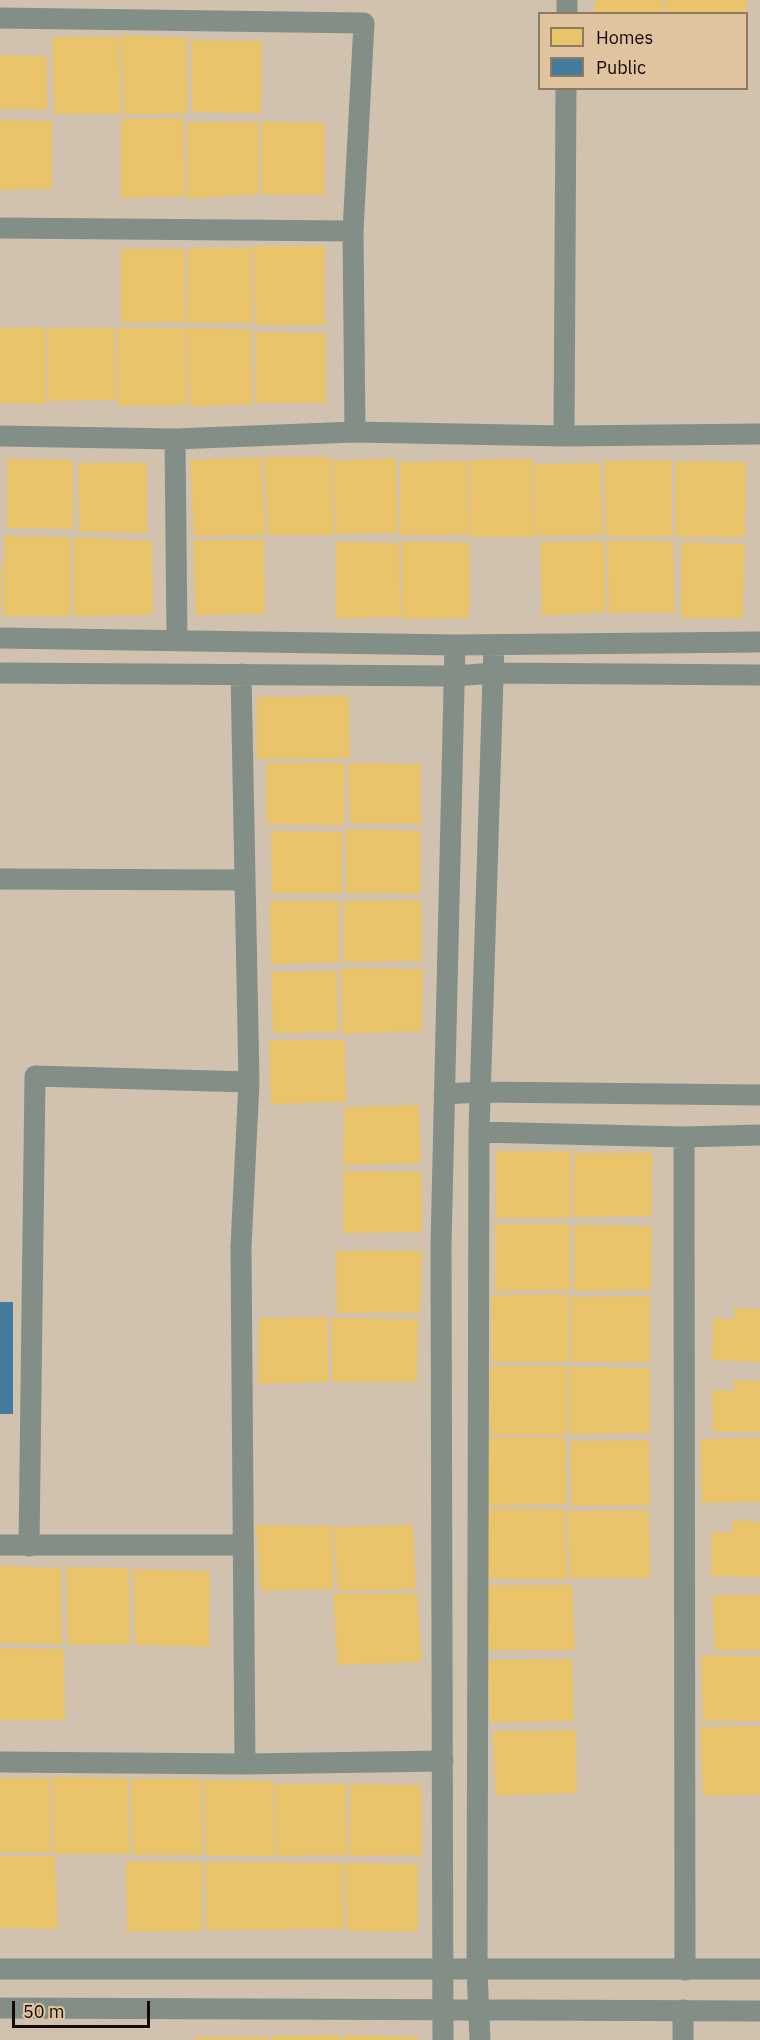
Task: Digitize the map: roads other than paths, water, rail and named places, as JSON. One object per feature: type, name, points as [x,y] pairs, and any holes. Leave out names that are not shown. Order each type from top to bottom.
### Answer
[{"type":"street","points":[[0,18],[364,23],[353,231],[355,432]]},
{"type":"street","points":[[564,436],[566,90]]},
{"type":"street","points":[[0,228],[353,231]]},
{"type":"street","points":[[0,436],[175,439],[355,432],[564,436],[760,434]]},
{"type":"street","points":[[175,439],[177,639]]},
{"type":"street","points":[[0,638],[455,645],[760,642]]},
{"type":"street","points":[[443,2040],[441,1245],[455,645]]},
{"type":"street","points":[[480,2040],[477,1970],[479,1132],[494,645]]},
{"type":"street","points":[[0,673],[454,676],[494,673],[760,675]]},
{"type":"street","points":[[241,674],[243,880],[249,1082],[241,1247],[245,1764]]},
{"type":"street","points":[[0,879],[243,880]]},
{"type":"street","points":[[29,1546],[35,1076],[249,1082]]},
{"type":"street","points":[[444,1094],[481,1092],[760,1095]]},
{"type":"street","points":[[479,1132],[684,1137],[760,1135]]},
{"type":"street","points":[[684,1137],[685,1970]]},
{"type":"street","points":[[0,1545],[242,1545]]},
{"type":"street","points":[[0,1762],[245,1764],[443,1761]]},
{"type":"street","points":[[0,1969],[760,1970]]},
{"type":"street","points":[[0,2008],[760,2011]]},
{"type":"street","points":[[682,2040],[683,2010]]}]
